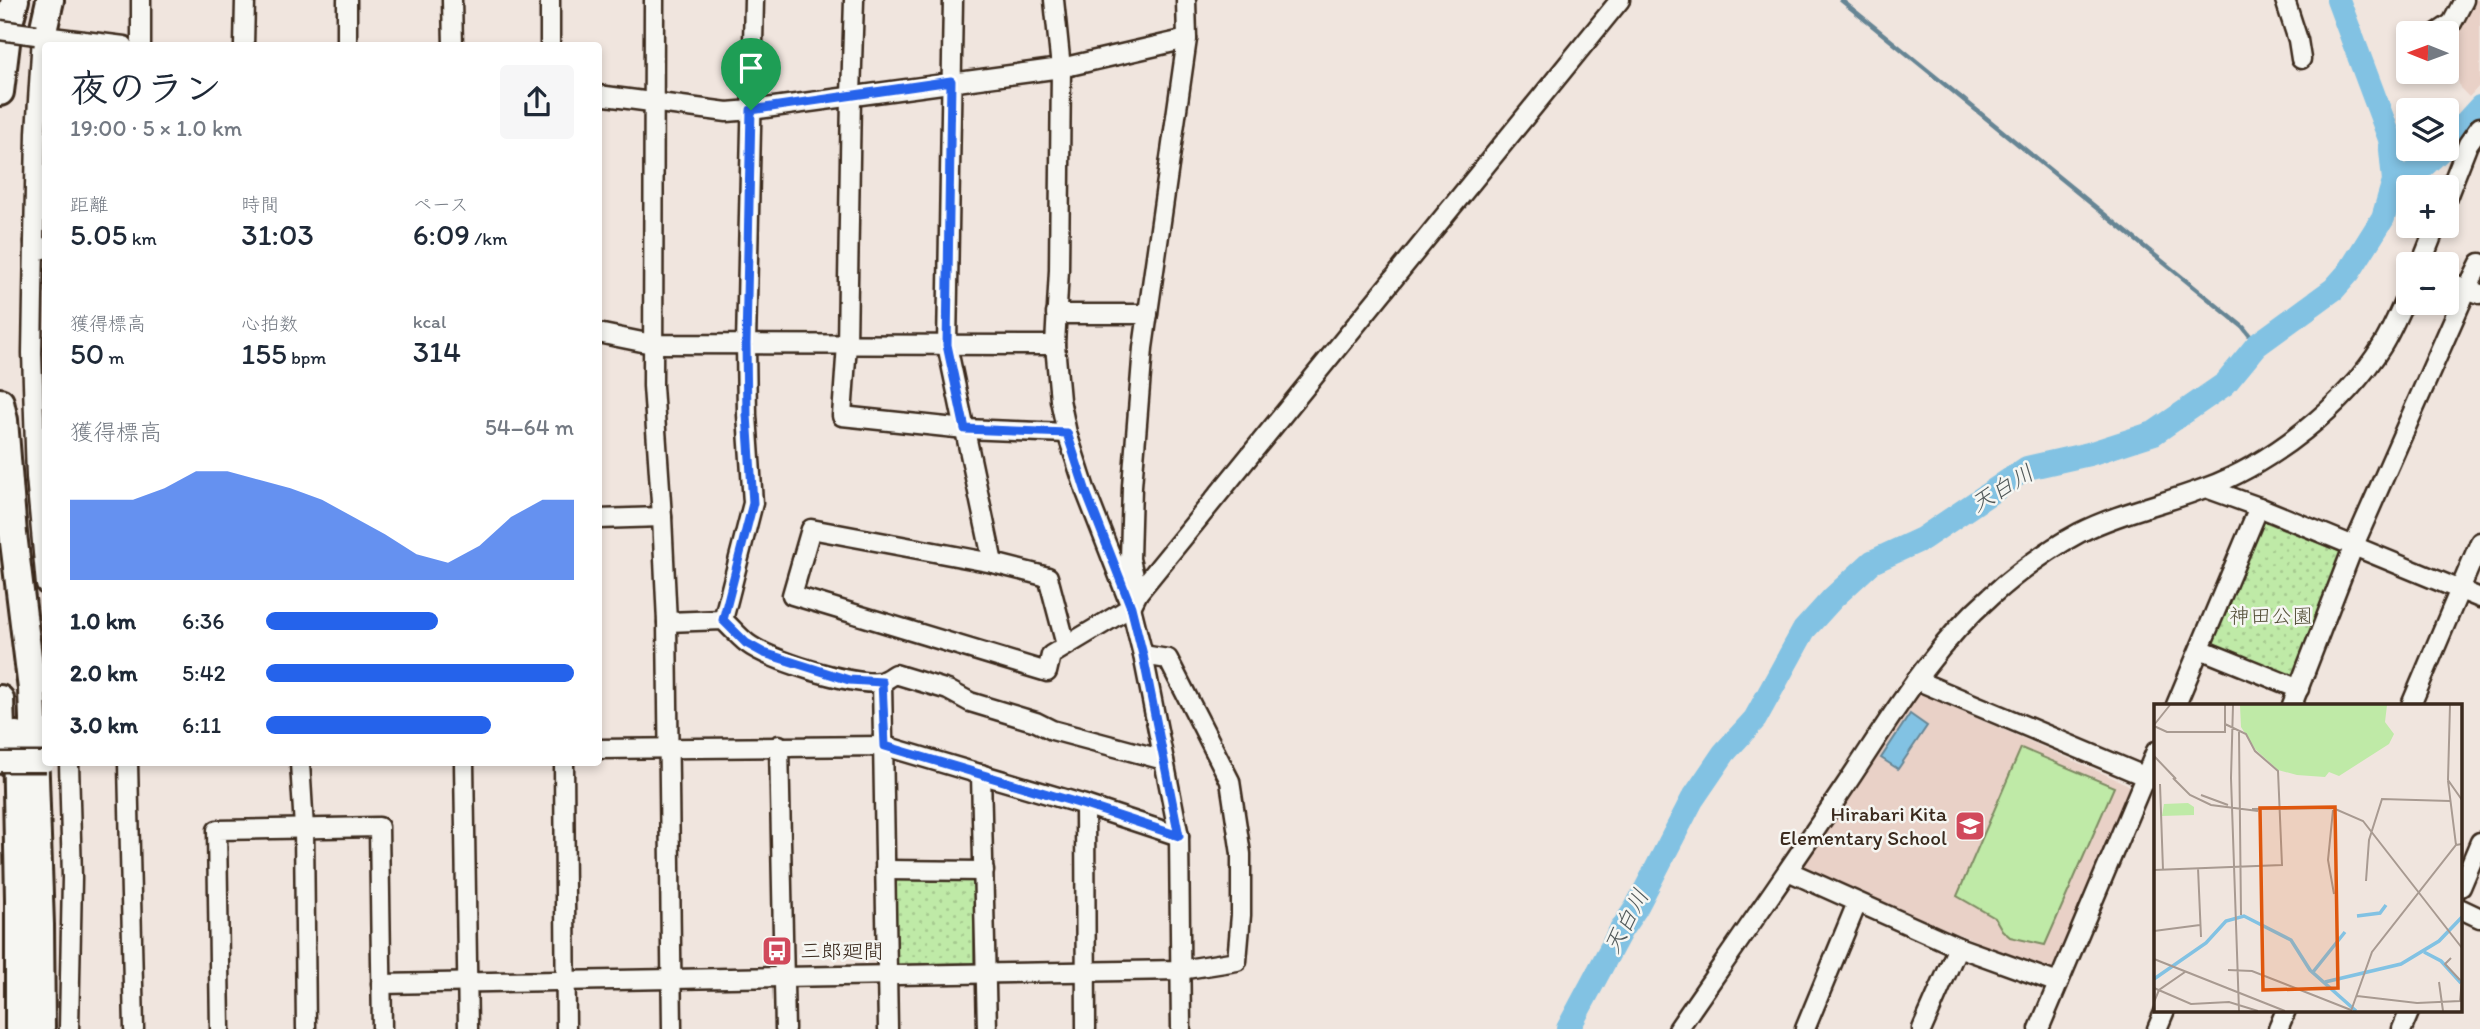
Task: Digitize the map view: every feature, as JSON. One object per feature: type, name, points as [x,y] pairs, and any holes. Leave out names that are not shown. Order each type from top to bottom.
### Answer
[{"type":"highway","points":[[0,92],[8,27],[15,0]]},
{"type":"highway","points":[[39,36],[50,0]]},
{"type":"highway","points":[[0,402],[32,689],[41,1029]]},
{"type":"highway","points":[[13,534],[19,1029]]},
{"type":"highway","points":[[0,699],[4,907],[2,1029]]},
{"type":"street","points":[[141,0],[141,42]]},
{"type":"street","points":[[244,42],[245,0]]},
{"type":"street","points":[[347,0],[347,42]]},
{"type":"street","points":[[452,0],[453,42]]},
{"type":"street","points":[[550,0],[550,42]]},
{"type":"street","points":[[654,0],[652,344],[667,622],[672,1029]]},
{"type":"street","points":[[723,620],[753,503],[747,415],[746,344],[754,0]]},
{"type":"street","points":[[854,0],[847,344],[842,416],[965,429],[1067,433]]},
{"type":"street","points":[[954,0],[947,345],[993,563]]},
{"type":"street","points":[[1054,0],[1061,68],[1059,270],[1055,345],[1060,400],[1067,433],[1086,492],[1135,600]]},
{"type":"street","points":[[1181,1029],[1179,836],[1143,655],[1130,559],[1132,486],[1148,314],[1187,39],[1186,0]]},
{"type":"street","points":[[1066,645],[1048,577],[993,563],[811,529],[792,595],[1047,672],[1051,655],[1135,600],[1620,0]]},
{"type":"street","points":[[2285,0],[2301,59]]},
{"type":"street","points":[[2453,21],[2464,0]]},
{"type":"street","points":[[0,30],[90,42]]},
{"type":"street","points":[[39,36],[40,246],[32,353],[36,477],[42,542]]},
{"type":"street","points":[[602,96],[727,112],[751,110],[1061,68],[1187,39]]},
{"type":"street","points":[[2456,175],[2468,144],[2480,127]]},
{"type":"street","points":[[2200,649],[2296,697],[2354,545],[2473,292],[2480,263]]},
{"type":"street","points":[[1056,314],[1148,314]]},
{"type":"street","points":[[1678,1029],[1916,680],[1950,637],[1989,597],[2030,563],[2079,533],[2206,488],[2273,454],[2334,403],[2359,376],[2382,346],[2397,315]]},
{"type":"street","points":[[602,334],[652,344],[1055,345]]},
{"type":"street","points":[[2206,488],[2354,545],[2480,598]]},
{"type":"street","points":[[2176,704],[2259,507]]},
{"type":"street","points":[[602,519],[662,517]]},
{"type":"street","points":[[2411,704],[2480,542]]},
{"type":"street","points":[[667,622],[723,620],[746,643],[764,653],[849,680],[882,682],[895,674],[948,690],[970,702],[1036,722],[1052,730],[1164,760]]},
{"type":"street","points":[[382,984],[1180,970],[1237,961],[1241,915],[1241,853],[1230,781],[1168,659],[1143,655]]},
{"type":"street","points":[[1916,680],[2151,779],[2039,1029]]},
{"type":"street","points":[[882,682],[888,1029]]},
{"type":"street","points":[[779,745],[785,1029]]},
{"type":"street","points":[[602,749],[885,746],[1085,805],[1179,836]]},
{"type":"street","points":[[0,762],[42,762]]},
{"type":"street","points":[[69,766],[72,878],[69,1029]]},
{"type":"street","points":[[128,766],[134,1029]]},
{"type":"street","points":[[300,766],[304,828],[306,1029]]},
{"type":"street","points":[[464,766],[468,1029]]},
{"type":"street","points":[[564,766],[566,1029]]},
{"type":"street","points":[[981,775],[987,1029]]},
{"type":"street","points":[[1085,805],[1086,1029]]},
{"type":"street","points":[[220,1029],[217,830],[379,827],[382,1029]]},
{"type":"street","points":[[2462,885],[2480,842]]},
{"type":"street","points":[[885,870],[984,871]]},
{"type":"street","points":[[1788,871],[1958,947],[2058,983]]},
{"type":"street","points":[[1805,1029],[1857,903]]},
{"type":"street","points":[[2462,909],[2480,918]]},
{"type":"street","points":[[1922,1029],[1958,947]]},
{"type":"street","points":[[57,1029],[59,980],[71,956]]},
{"type":"street","points":[[2157,1029],[2164,1012]]},
{"type":"street","points":[[2278,1029],[2285,1012]]},
{"type":"street","points":[[2402,1029],[2409,1012]]},
{"type":"shaded area","points":[[2467,0],[2480,0],[2480,85],[2469,97],[2459,84],[2459,21],[2456,21]]},
{"type":"shaded area","name":"Hirabari Kita Elementary School","points":[[1917,692],[2127,784],[2131,790],[2055,970],[2050,971],[1803,871],[1800,862]]},
{"type":"green space","name":"神田公園","points":[[2264,521],[2346,554],[2293,680],[2209,645]]},
{"type":"green space","points":[[2021,748],[2114,787],[2045,945],[2010,937],[1995,918],[1957,896]]},
{"type":"green space","points":[[974,874],[974,963],[893,965],[890,875]]},
{"type":"water","points":[[1910,714],[1927,726],[1898,769],[1881,758]]},
{"type":"waterway","points":[[1841,0],[2243,327],[2257,345]]},
{"type":"waterway","name":"天白川","points":[[1568,1029],[1621,930],[1636,908],[1692,800],[1724,753],[1755,719],[1804,630],[1833,598],[1872,562],[1922,539],[2027,468],[2089,454],[2154,433],[2225,384],[2257,345],[2334,289],[2349,272],[2383,218],[2394,181],[2390,139],[2338,0]]},
{"type":"waterway","points":[[2459,130],[2480,107]]},
{"type":"waterway","points":[[2394,181],[2417,172],[2429,161]]},
{"type":"place","name":"Hirabari Kita Elementary School","points":[[1970,826]]},
{"type":"place","name":"三郎廻間","points":[[777,951]]},
{"type":"route","points":[[951,81],[947,345],[965,429],[1067,433],[1086,492],[1131,607],[1179,836],[1085,805],[885,746],[882,682],[849,680],[764,653],[746,643],[723,620],[753,503],[747,415],[746,344],[751,110],[951,81]]}]
